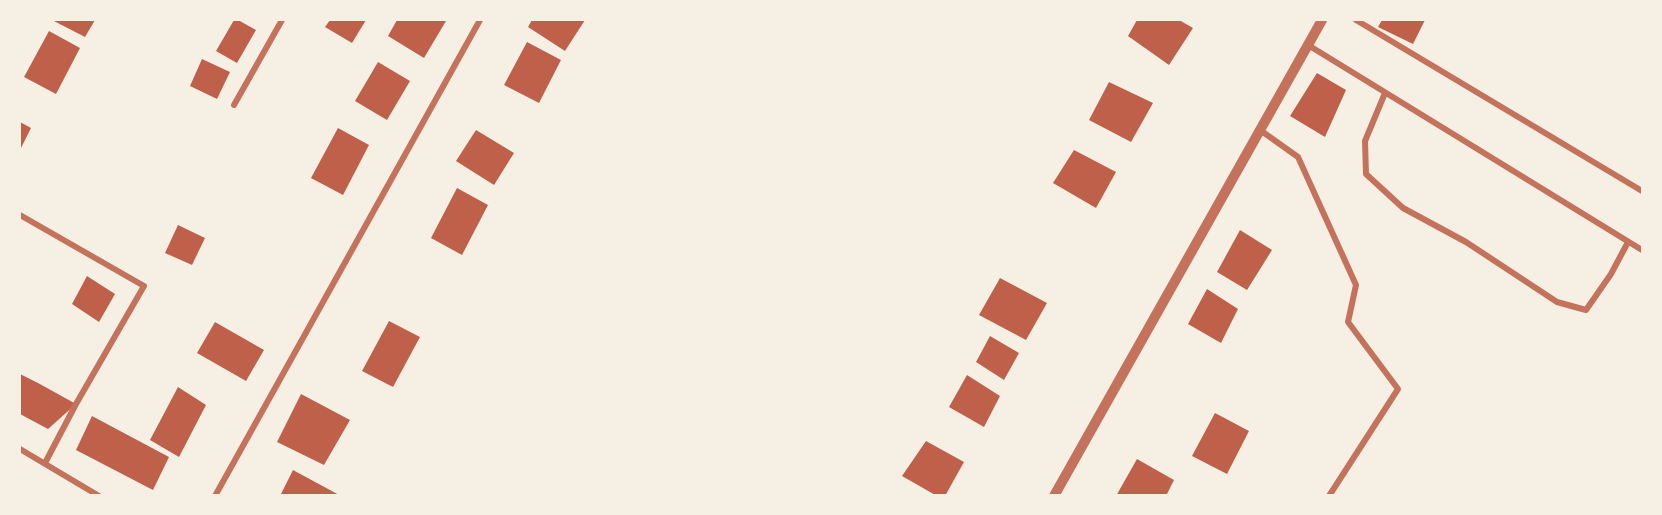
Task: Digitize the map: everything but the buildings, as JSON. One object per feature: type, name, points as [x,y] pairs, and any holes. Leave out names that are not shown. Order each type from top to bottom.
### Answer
[{"type":"street","points":[[234,105],[282,20]]},
{"type":"street","points":[[215,495],[480,20]]},
{"type":"street","points":[[1054,495],[1322,20]]},
{"type":"street","points":[[1356,20],[1642,191]]},
{"type":"street","points":[[1308,45],[1642,250]]},
{"type":"street","points":[[1386,93],[1365,141],[1366,174],[1403,208],[1466,242],[1557,302],[1586,310],[1611,274],[1628,242]]},
{"type":"street","points":[[1260,130],[1298,157],[1356,285],[1348,322],[1398,389],[1329,495]]},
{"type":"street","points":[[20,214],[144,286],[76,404],[45,464]]},
{"type":"street","points":[[20,449],[99,495]]}]
